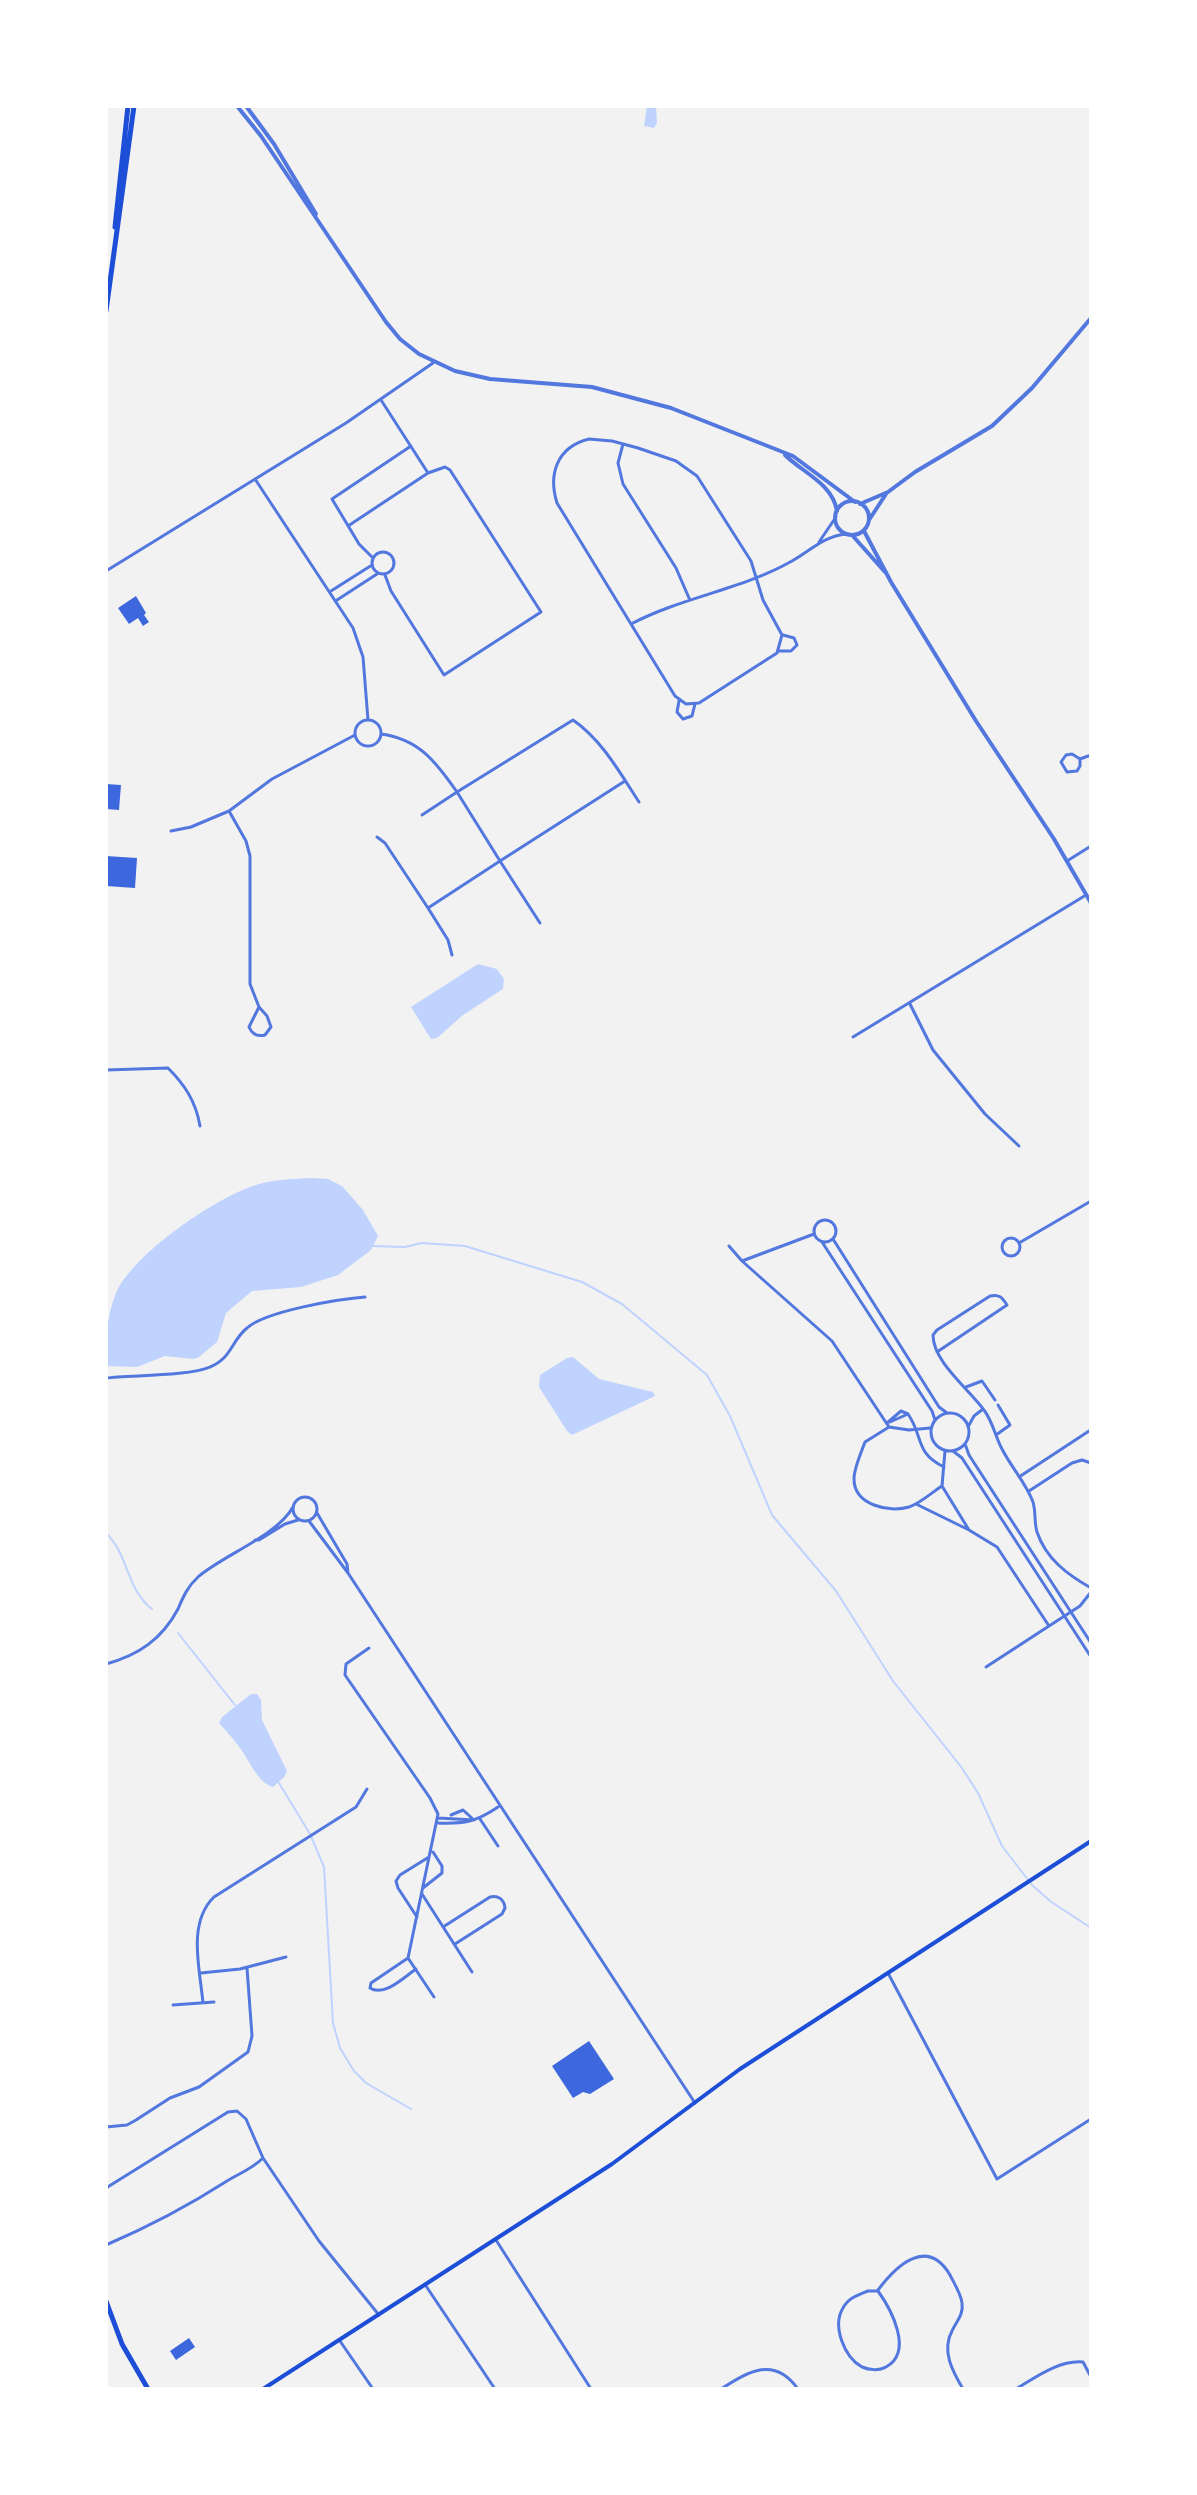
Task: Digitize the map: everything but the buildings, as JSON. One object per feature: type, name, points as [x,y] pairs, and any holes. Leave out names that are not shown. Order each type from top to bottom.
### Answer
[{"type":"main road","points":[[106,311],[131,106]]},
{"type":"main road","points":[[263,2389],[612,2164],[740,2069],[1091,1841]]},
{"type":"main road","points":[[106,2301],[122,2344],[148,2389]]},
{"type":"street","points":[[237,106],[261,136],[390,328],[433,363],[477,377],[576,385],[641,398],[802,461],[858,503],[867,511],[869,520]]},
{"type":"street","points":[[246,106],[274,144],[334,243]]},
{"type":"street","points":[[816,545],[844,503],[858,503],[888,492],[915,472],[992,426],[1032,388],[1091,318]]},
{"type":"street","points":[[106,571],[381,400],[433,363]]},
{"type":"street","points":[[381,400],[428,473]]},
{"type":"street","points":[[695,704],[693,715],[684,719],[678,713],[679,701],[564,519],[552,483],[559,459],[579,442],[595,438],[623,444],[676,461],[697,476],[747,553],[766,606],[782,635],[779,651]]},
{"type":"street","points":[[623,444],[618,463],[623,484],[676,568],[689,598]]},
{"type":"street","points":[[373,558],[359,544],[332,499],[411,446]]},
{"type":"street","points":[[783,453],[829,492],[835,501],[838,527],[887,574]]},
{"type":"street","points":[[348,526],[428,473],[440,467],[450,470],[541,612],[444,675],[391,591],[385,575]]},
{"type":"street","points":[[255,479],[337,600],[360,643],[368,720]]},
{"type":"street","points":[[864,531],[888,492]]},
{"type":"street","points":[[631,624],[689,598],[756,578],[837,535],[864,531]]},
{"type":"street","points":[[864,531],[887,574],[1091,903]]},
{"type":"street","points":[[337,600],[378,574],[385,575],[394,568],[392,557],[382,552],[373,558],[372,565],[378,574]]},
{"type":"street","points":[[331,592],[372,565]]},
{"type":"street","points":[[679,701],[695,704],[779,651],[791,651],[797,645],[792,637],[782,635]]},
{"type":"street","points":[[368,720],[377,724],[381,734],[376,743],[368,746],[360,744],[355,735],[358,724],[368,720]]},
{"type":"street","points":[[422,815],[573,720],[602,747],[639,802]]},
{"type":"street","points":[[381,734],[397,736],[418,746],[432,758],[540,923]]},
{"type":"street","points":[[171,831],[191,827],[229,811],[272,779],[355,735]]},
{"type":"street","points":[[1080,759],[1080,766],[1074,773],[1067,772],[1061,765],[1069,754],[1080,759],[1091,755]]},
{"type":"street","points":[[428,908],[625,781]]},
{"type":"street","points":[[229,811],[246,841],[250,856],[250,984],[271,1027],[260,1036],[251,1032],[249,1027],[259,1007]]},
{"type":"street","points":[[377,837],[385,843],[428,908],[448,940],[452,955]]},
{"type":"street","points":[[1067,861],[1091,846]]},
{"type":"street","points":[[853,1037],[1086,895]]},
{"type":"street","points":[[910,1004],[933,1050],[985,1114],[1019,1146]]},
{"type":"street","points":[[106,1070],[168,1068],[197,1108],[200,1126]]},
{"type":"street","points":[[1019,1243],[1091,1201]]},
{"type":"street","points":[[814,1234],[817,1223],[826,1219],[833,1222],[836,1229],[833,1239],[939,1407],[961,1417],[974,1416]]},
{"type":"street","points":[[814,1234],[935,1420]]},
{"type":"street","points":[[742,1261],[814,1234]]},
{"type":"street","points":[[1012,1238],[1019,1243],[1020,1249],[1016,1254],[1007,1256],[1002,1251],[1001,1246],[1006,1239],[1012,1238]]},
{"type":"street","points":[[822,1242],[833,1239]]},
{"type":"street","points":[[729,1246],[832,1341],[888,1424],[905,1430],[930,1428]]},
{"type":"street","points":[[937,1352],[1007,1305],[1003,1298],[990,1296],[937,1330],[932,1339],[937,1352],[983,1409],[1028,1491],[1034,1506],[1037,1534],[1042,1542],[1062,1571],[1091,1590],[1083,1603],[1071,1612],[986,1667]]},
{"type":"street","points":[[106,1378],[209,1368],[229,1356],[248,1327],[269,1314],[339,1299],[365,1297]]},
{"type":"street","points":[[965,1388],[982,1381],[995,1400]]},
{"type":"street","points":[[996,1435],[1009,1429],[1010,1425],[998,1405]]},
{"type":"street","points":[[983,1409],[974,1416],[968,1427],[965,1444],[969,1455],[1091,1643]]},
{"type":"street","points":[[942,1486],[905,1509],[869,1504],[862,1500],[853,1478],[865,1442],[901,1411],[908,1414],[924,1453],[944,1467]]},
{"type":"street","points":[[947,1413],[935,1420],[930,1428],[933,1442],[945,1451],[953,1451],[965,1444]]},
{"type":"street","points":[[896,1414],[905,1430]]},
{"type":"street","points":[[888,1424],[908,1414]]},
{"type":"street","points":[[961,1417],[968,1427]]},
{"type":"street","points":[[1019,1477],[1089,1431],[1091,1433]]},
{"type":"street","points":[[945,1451],[942,1486],[969,1530]]},
{"type":"street","points":[[953,1451],[962,1458],[1091,1657]]},
{"type":"street","points":[[1028,1491],[1078,1460],[1091,1463]]},
{"type":"street","points":[[106,1662],[118,1661],[150,1645],[162,1633],[197,1578],[286,1517],[300,1497],[309,1497],[316,1503],[317,1513],[347,1564],[348,1573]]},
{"type":"street","points":[[916,1504],[997,1547],[1049,1626]]},
{"type":"street","points":[[293,1507],[295,1516],[300,1520]]},
{"type":"street","points":[[309,1521],[317,1513]]},
{"type":"street","points":[[255,1540],[285,1524],[309,1521],[348,1573],[695,2103]]},
{"type":"street","points":[[369,1648],[346,1664],[345,1675],[433,1802],[438,1820],[408,1958],[371,1983],[369,1988],[382,1991],[416,1969]]},
{"type":"street","points":[[203,2003],[198,1923],[209,1902],[356,1807],[367,1789]]},
{"type":"street","points":[[438,1820],[464,1823],[480,1819],[499,1806]]},
{"type":"street","points":[[438,1820],[460,1810],[474,1820]]},
{"type":"street","points":[[449,1817],[474,1820]]},
{"type":"street","points":[[480,1819],[498,1846]]},
{"type":"street","points":[[423,1888],[442,1872],[442,1866],[431,1849]]},
{"type":"street","points":[[417,1917],[396,1881],[400,1875],[429,1857]]},
{"type":"street","points":[[422,1894],[472,1972]]},
{"type":"street","points":[[443,1927],[489,1897],[496,1896],[503,1901],[505,1908],[501,1914],[455,1944]]},
{"type":"street","points":[[201,1973],[247,1968],[286,1957]]},
{"type":"street","points":[[408,1958],[434,1997]]},
{"type":"street","points":[[106,2127],[127,2125],[170,2098],[199,2087],[248,2052],[252,2036],[247,1968]]},
{"type":"street","points":[[888,1973],[997,2179],[1091,2119]]},
{"type":"street","points":[[173,2005],[214,2002]]},
{"type":"street","points":[[106,2188],[228,2112],[237,2111],[246,2119],[263,2158],[319,2241],[379,2315]]},
{"type":"street","points":[[106,2245],[199,2200],[251,2170],[263,2158]]},
{"type":"street","points":[[496,2240],[591,2389]]},
{"type":"street","points":[[878,2291],[887,2303],[900,2350],[884,2369],[874,2370],[860,2366],[847,2352],[837,2324],[843,2307],[854,2296],[878,2291],[900,2265],[915,2257],[931,2257],[945,2268],[963,2305],[960,2319],[948,2340],[948,2355],[963,2389]]},
{"type":"street","points":[[426,2285],[495,2389]]},
{"type":"street","points":[[340,2341],[373,2389]]},
{"type":"street","points":[[1016,2389],[1072,2361],[1083,2362],[1091,2377]]},
{"type":"street","points":[[721,2389],[745,2374],[763,2369],[784,2375],[798,2389]]},
{"type":"water","points":[[647,106],[656,106],[657,123],[654,128],[644,126]]},
{"type":"water","points":[[478,964],[497,969],[504,979],[503,989],[463,1015],[437,1038],[431,1039],[411,1007]]},
{"type":"water","points":[[328,1179],[342,1186],[363,1210],[378,1236],[371,1250],[338,1275],[301,1287],[252,1291],[226,1313],[217,1342],[199,1357],[165,1356],[137,1367],[106,1366],[108,1320],[113,1302],[125,1278],[139,1261],[177,1229],[239,1191],[270,1182]]},
{"type":"water","points":[[573,1357],[599,1379],[653,1392],[655,1396],[572,1435],[539,1387],[540,1375]]},
{"type":"water","points":[[251,1694],[257,1694],[261,1700],[262,1720],[287,1771],[273,1787],[258,1776],[219,1723],[222,1717]]},
{"type":"waterway","points":[[373,1246],[405,1247],[422,1243],[465,1246],[582,1282],[622,1304],[707,1375],[730,1416],[772,1515],[836,1591],[893,1681],[962,1768],[978,1793],[1002,1846],[1032,1885],[1091,1928]]},
{"type":"waterway","points":[[106,1533],[119,1551],[137,1592],[152,1609]]},
{"type":"waterway","points":[[178,1633],[235,1705]]},
{"type":"waterway","points":[[279,1783],[310,1834],[324,1867],[333,2023],[340,2048],[354,2071],[366,2083],[411,2109]]}]
